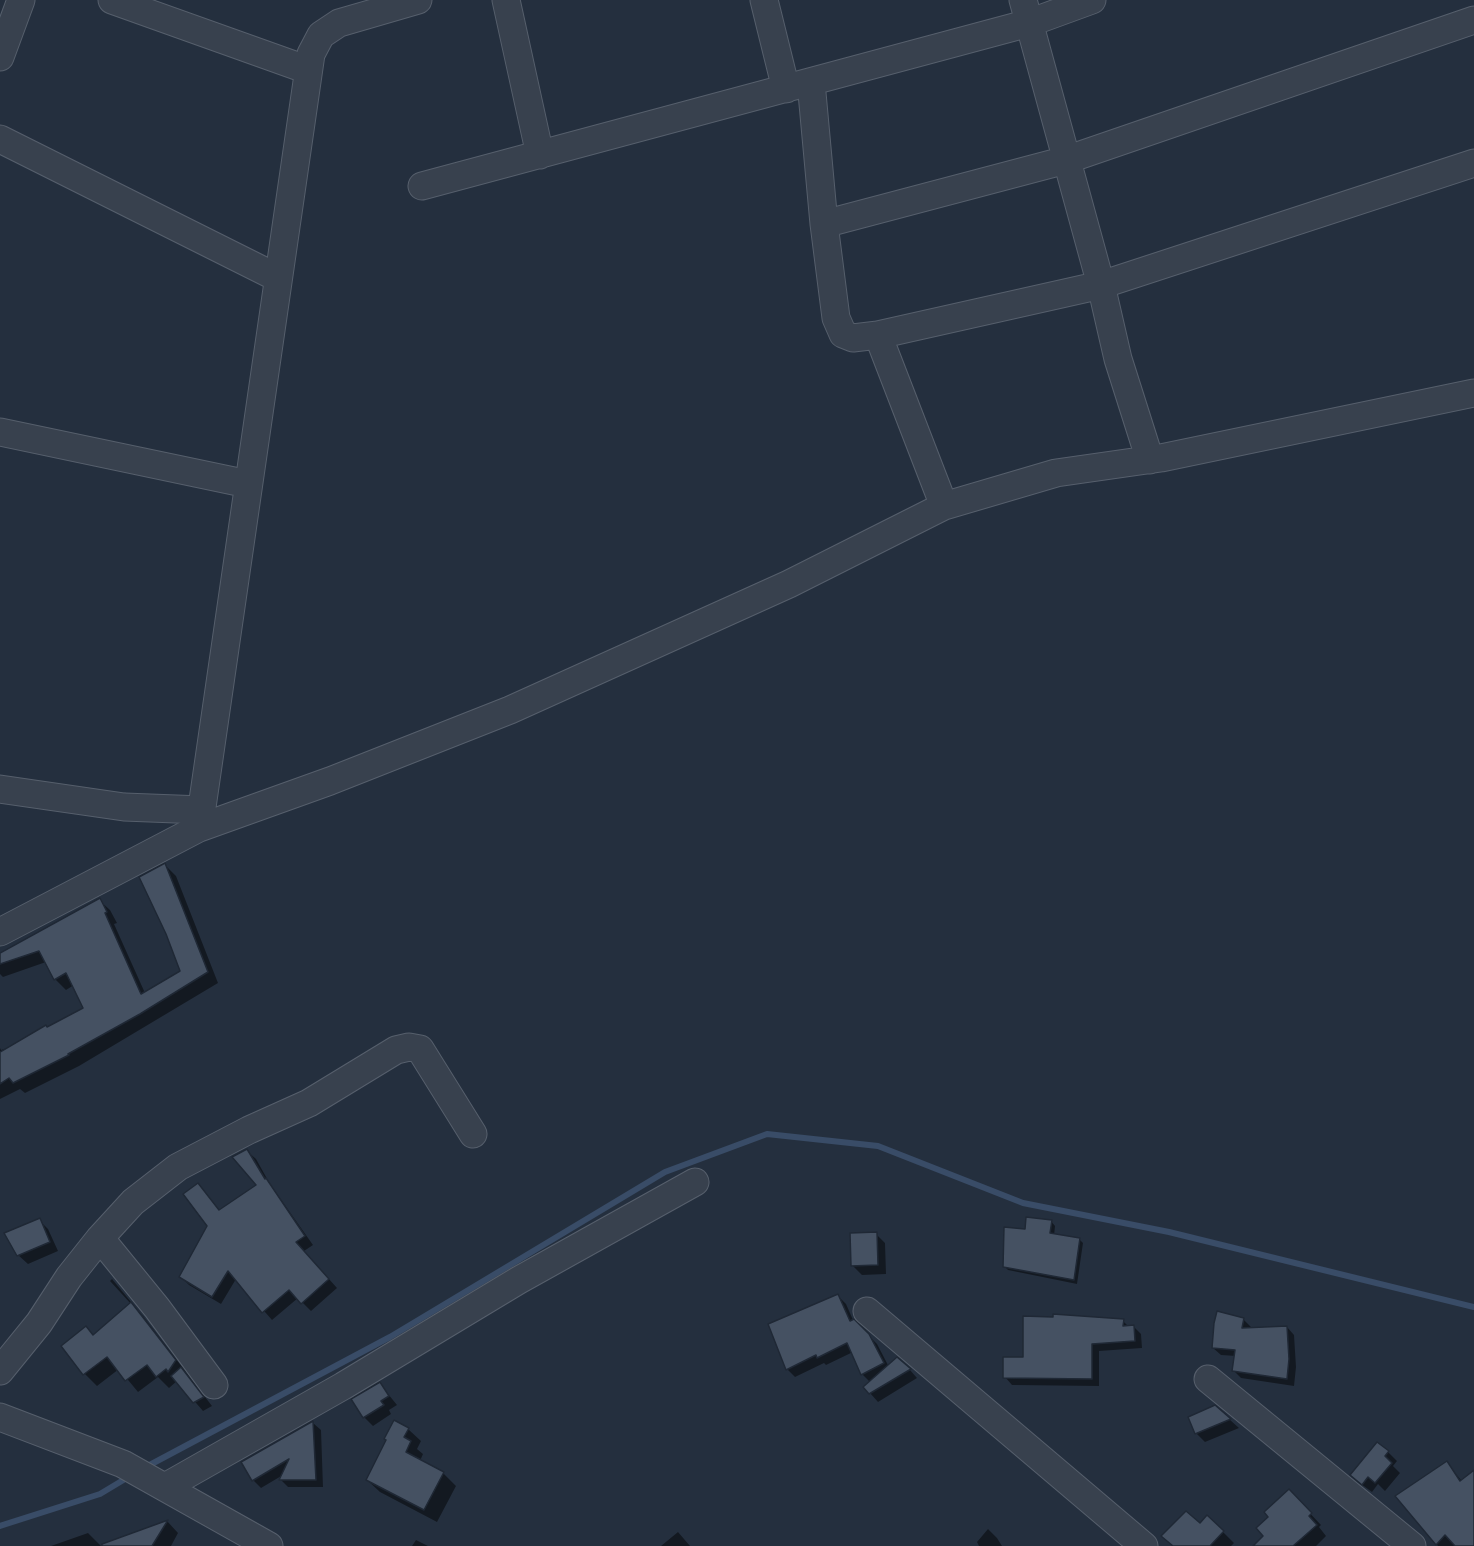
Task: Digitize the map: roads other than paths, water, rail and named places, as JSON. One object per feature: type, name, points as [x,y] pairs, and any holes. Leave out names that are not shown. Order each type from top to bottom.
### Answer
[{"type":"street","points":[[0,57],[21,0]]},
{"type":"street","points":[[112,0],[308,70]]},
{"type":"street","points":[[200,819],[310,54],[321,35],[339,23],[418,0]]},
{"type":"street","points":[[506,0],[540,154]]},
{"type":"street","points":[[764,0],[798,85],[824,224],[836,318],[843,334],[853,338],[878,335],[1101,285],[1474,163]]},
{"type":"street","points":[[422,186],[798,85],[1026,12],[1092,0]]},
{"type":"street","points":[[1026,12],[1101,285],[1118,359],[1150,460]]},
{"type":"street","points":[[824,224],[1066,160],[1474,20]]},
{"type":"street","points":[[0,139],[278,278]]},
{"type":"street","points":[[878,335],[944,506]]},
{"type":"street","points":[[0,932],[200,819],[330,781],[510,710],[789,584],[944,506],[1056,473],[1150,460],[1474,393]]},
{"type":"street","points":[[0,432],[248,484]]},
{"type":"street","points":[[0,789],[200,819]]},
{"type":"street","points":[[0,1371],[39,1323],[69,1276],[133,1202],[178,1167],[249,1130],[309,1103],[396,1050],[409,1047],[420,1049],[473,1134]]},
{"type":"street","points":[[160,1484],[343,1386],[519,1280],[695,1182]]},
{"type":"street","points":[[100,1238],[157,1308],[214,1385]]},
{"type":"street","points":[[867,1311],[1144,1546]]},
{"type":"street","points":[[1208,1379],[1412,1546]]},
{"type":"street","points":[[0,1417],[123,1464],[269,1546]]},
{"type":"waterway","points":[[144,1468],[390,1337],[665,1172],[767,1134],[878,1146],[1023,1203],[1169,1232],[1474,1307]]},
{"type":"waterway","points":[[0,1526],[100,1494],[130,1476]]}]
